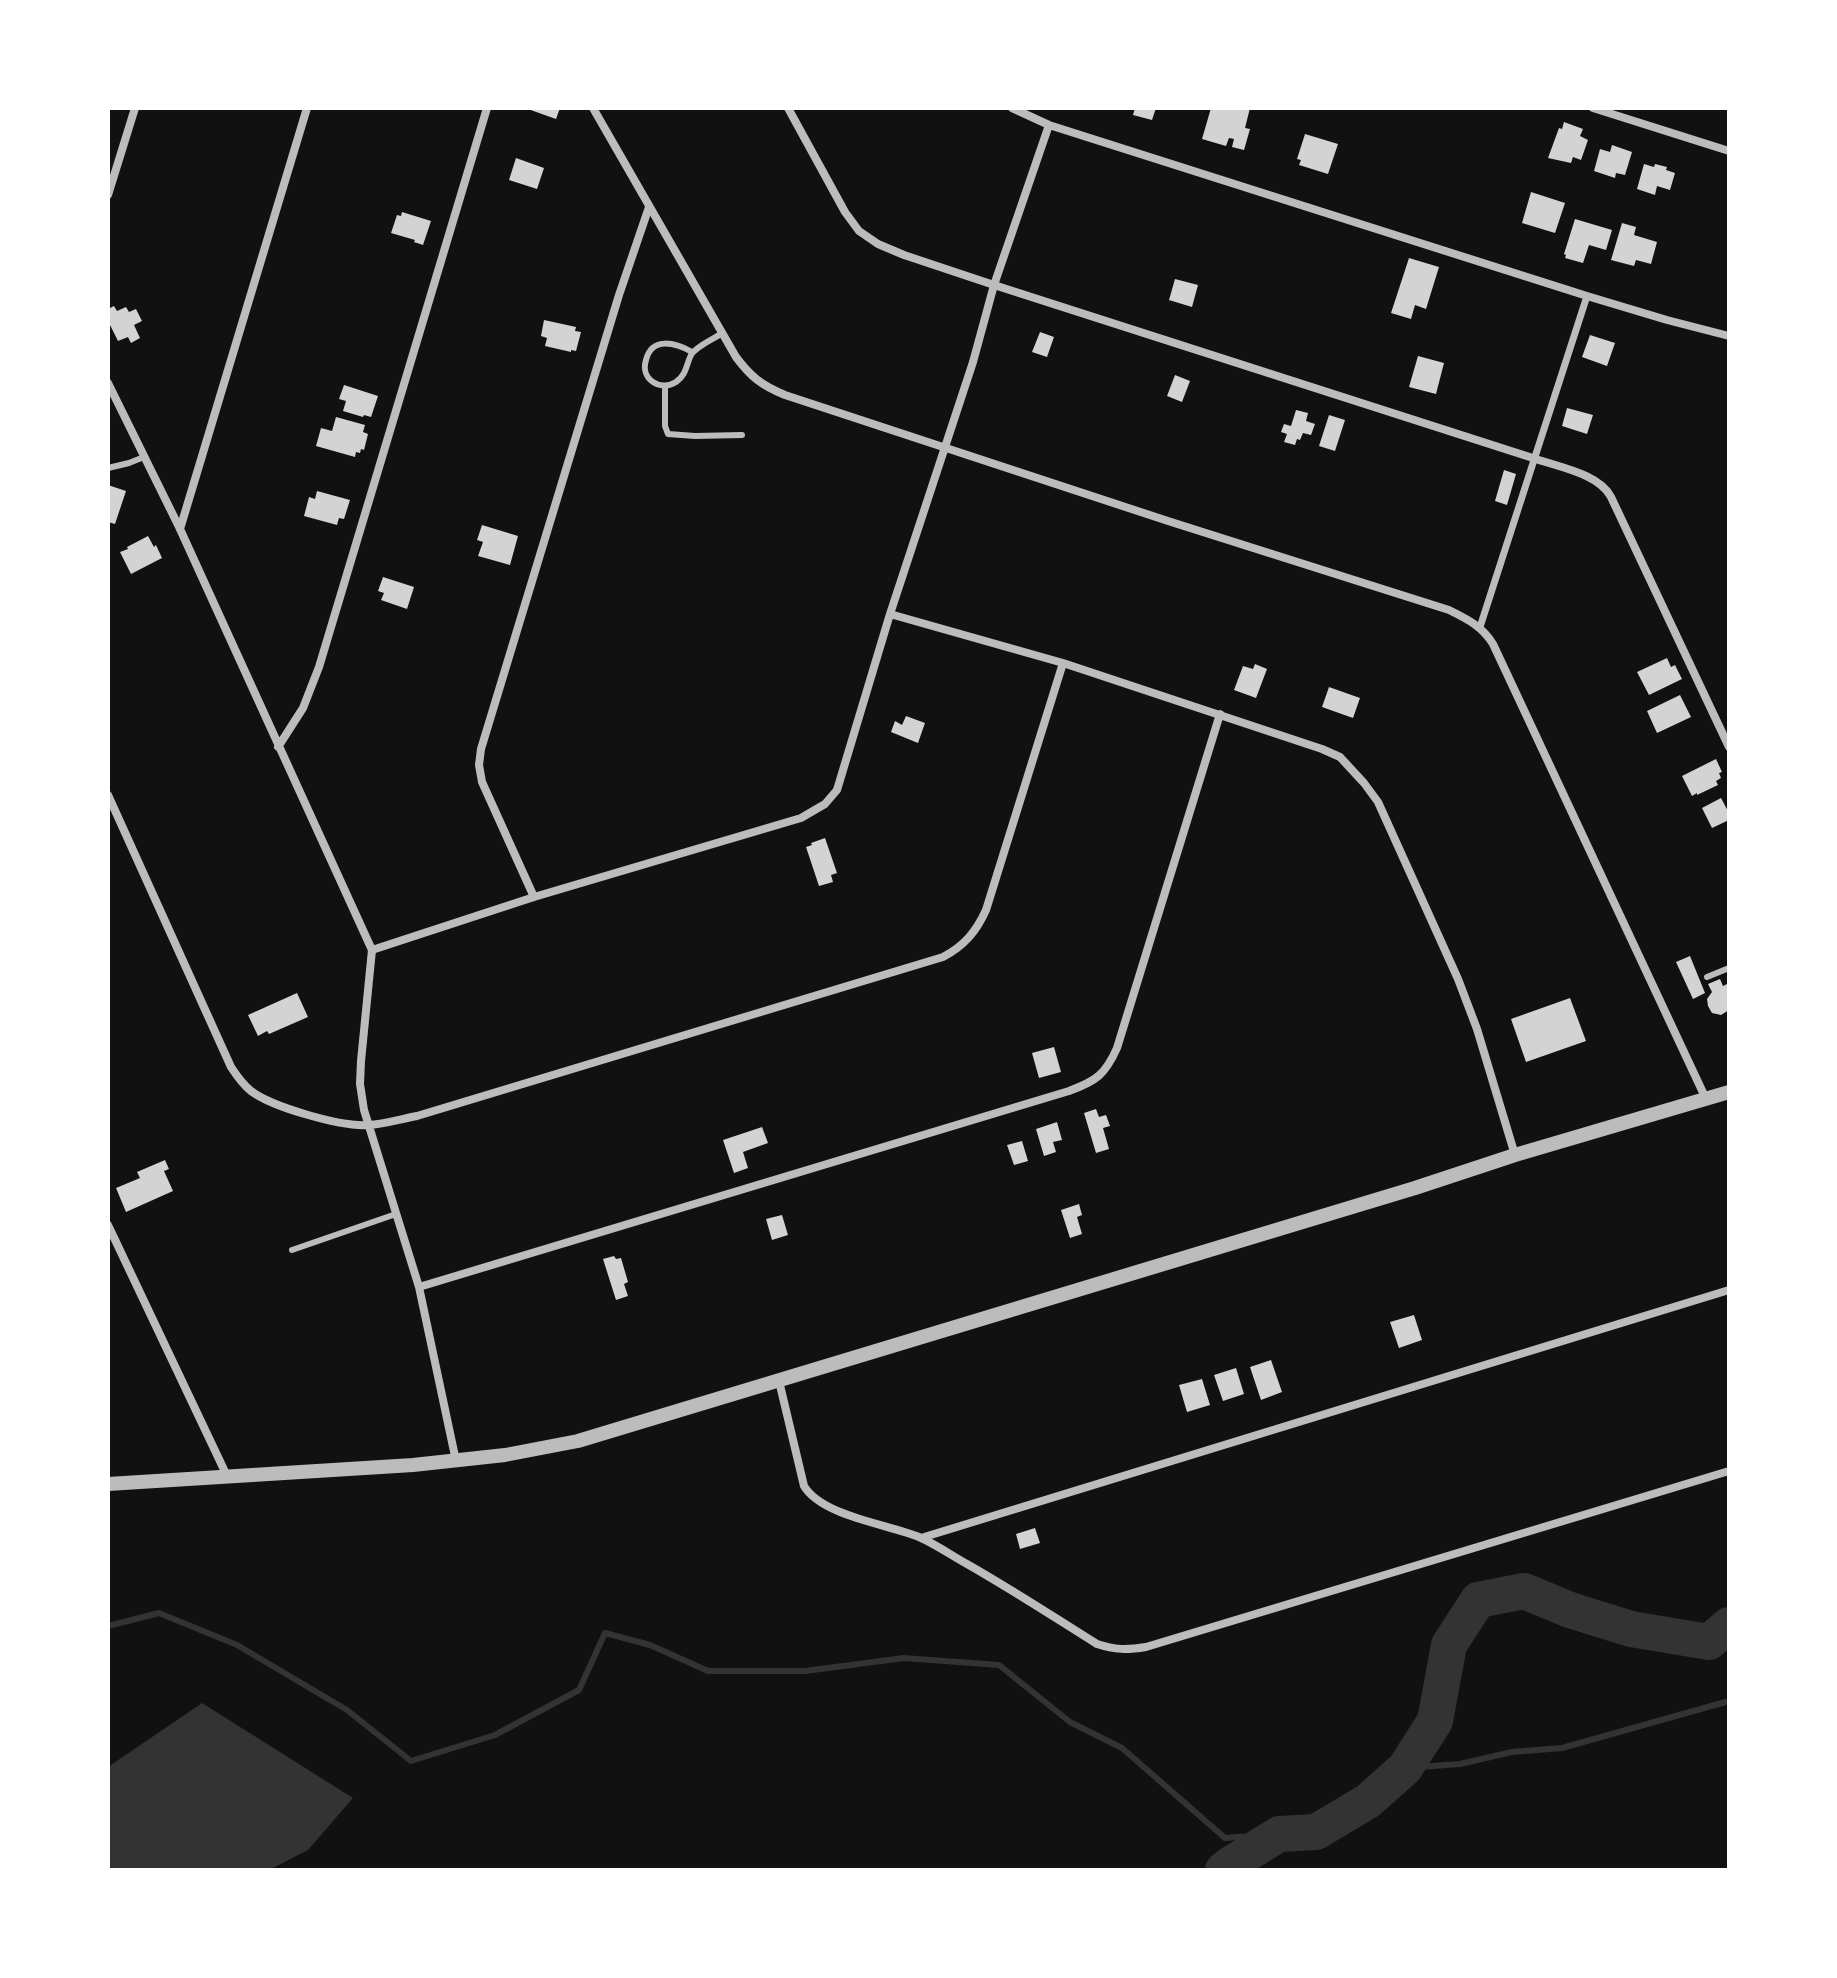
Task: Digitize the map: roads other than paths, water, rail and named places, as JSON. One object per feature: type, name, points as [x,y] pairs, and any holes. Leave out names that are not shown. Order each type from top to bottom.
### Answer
[{"type":"street","points":[[108,195],[135,108]]},
{"type":"street","points":[[180,529],[307,108]]},
{"type":"street","points":[[278,747],[303,708],[319,667],[487,108]]},
{"type":"street","points":[[593,108],[722,333],[745,369],[766,387],[1153,516],[1449,610],[1480,627],[1493,644],[1706,1099]]},
{"type":"street","points":[[788,108],[845,212],[859,231],[878,244],[994,285],[1596,480],[1606,489],[1729,747]]},
{"type":"street","points":[[1012,108],[1049,125],[1587,296],[1729,336]]},
{"type":"street","points":[[1593,108],[1729,151]]},
{"type":"street","points":[[372,950],[534,897],[801,818],[825,804],[837,790],[890,614],[973,362],[994,285],[1049,125]]},
{"type":"street","points":[[534,897],[482,782],[479,765],[481,749],[619,295],[649,207]]},
{"type":"street","points":[[1480,627],[1587,296]]},
{"type":"street","points":[[108,383],[180,529],[372,950],[360,1084],[367,1126],[419,1287],[456,1461]]},
{"type":"street","points":[[890,614],[1063,663],[1340,757],[1356,772],[1378,802],[1458,979],[1477,1029],[1515,1155]]},
{"type":"street","points":[[108,795],[231,1067],[240,1080],[266,1100],[322,1119],[367,1126],[432,1112],[956,951],[979,926],[986,910],[1063,663]]},
{"type":"street","points":[[419,1287],[1069,1091],[1094,1080],[1109,1066],[1117,1048],[1220,714]]},
{"type":"street","points":[[108,1484],[456,1461],[578,1441],[1729,1092]]},
{"type":"street","points":[[108,1225],[227,1476]]},
{"type":"street","points":[[921,1538],[1729,1290]]},
{"type":"street","points":[[779,1381],[800,1474],[809,1495],[817,1502],[921,1538],[1097,1644],[1114,1650],[1146,1647],[1729,1471]]},
{"type":"lane","points":[[692,352],[671,343],[651,348],[644,367],[647,378],[665,387],[676,381],[685,373],[692,352],[722,333]]},
{"type":"lane","points":[[665,387],[665,426],[668,434],[742,435]]},
{"type":"lane","points":[[108,468],[144,457]]},
{"type":"lane","points":[[1707,977],[1729,968]]},
{"type":"lane","points":[[292,1250],[396,1214]]},
{"type":"waterway","points":[[1223,1870],[1279,1834],[1316,1832],[1368,1801],[1405,1768],[1435,1721],[1449,1645],[1478,1600],[1524,1591],[1570,1610],[1631,1629],[1709,1642],[1729,1625]]},
{"type":"waterway","points":[[108,1626],[159,1613],[237,1645],[347,1710],[411,1761],[495,1735],[579,1690],[605,1633],[650,1645],[708,1671],[805,1671],[904,1658],[999,1665],[1070,1722],[1122,1748],[1225,1838],[1279,1834]]},
{"type":"waterway","points":[[1405,1768],[1460,1764],[1512,1752],[1562,1748],[1729,1701]]}]
